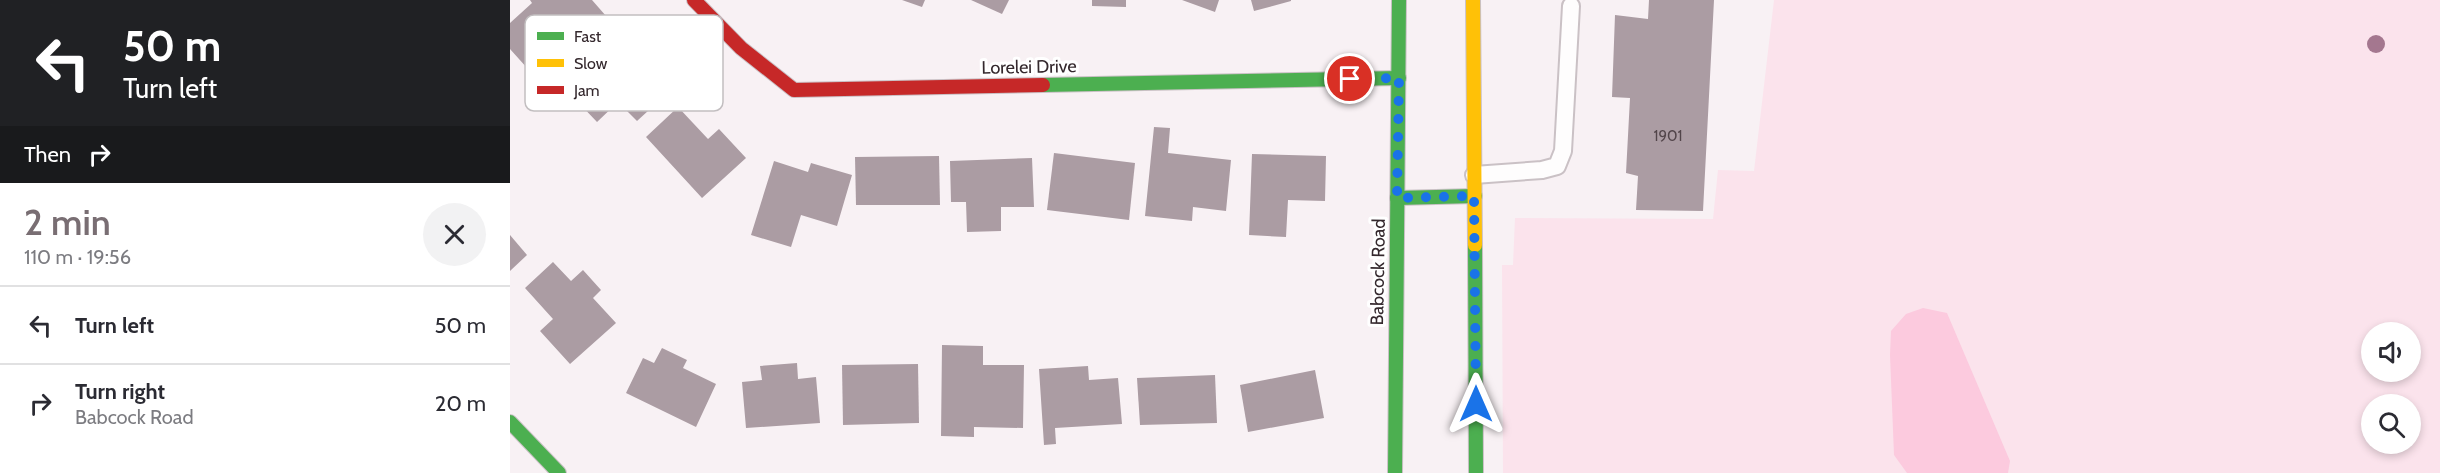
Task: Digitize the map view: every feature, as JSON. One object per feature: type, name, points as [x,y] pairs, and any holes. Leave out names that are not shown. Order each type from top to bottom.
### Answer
[{"type":"main road","name":"Lorelei Drive","points":[[694,0],[708,15]]},
{"type":"main road","name":"Babcock Road","points":[[1395,473],[1399,0]]},
{"type":"main road","points":[[1473,0],[1476,473]]},
{"type":"main road","name":"Lorelei Drive","points":[[723,31],[767,71],[794,90],[1399,78]]},
{"type":"main road","points":[[1397,198],[1474,196]]},
{"type":"main road","points":[[510,422],[559,473]]},
{"type":"lane","points":[[1474,175],[1542,170],[1557,166],[1563,151],[1571,6]]},
{"type":"shaded area","points":[[1774,0],[2440,0],[2440,473],[1503,473],[1502,265],[1513,265],[1515,218],[1713,219],[1718,170],[1754,171]]},
{"type":"shaded area","points":[[1923,308],[1947,313],[2010,461],[2008,473],[1907,473],[1894,455],[1891,331],[1906,314]]},
{"type":"building","points":[[530,0],[592,0],[605,15],[525,15],[525,66],[510,49],[510,23],[532,3]]},
{"type":"building","points":[[902,0],[925,0],[922,7]]},
{"type":"building","points":[[971,0],[1009,0],[1002,14]]},
{"type":"building","points":[[1092,0],[1126,0],[1126,7],[1092,6]]},
{"type":"building","points":[[1182,0],[1219,0],[1215,12]]},
{"type":"building","points":[[1251,0],[1291,0],[1291,1],[1254,11]]},
{"type":"building","points":[[1649,0],[1714,0],[1703,211],[1636,210],[1638,176],[1626,173],[1630,98],[1612,97],[1615,15],[1648,19]]},
{"type":"building","points":[[587,111],[609,111],[597,122]]},
{"type":"building","points":[[627,111],[648,111],[637,121]]},
{"type":"building","points":[[674,111],[682,111],[708,139],[719,129],[746,158],[702,198],[646,137]]},
{"type":"building","points":[[1154,127],[1170,128],[1168,153],[1231,160],[1226,211],[1193,207],[1192,221],[1145,216]]},
{"type":"building","points":[[1054,153],[1135,163],[1129,220],[1047,210]]},
{"type":"building","points":[[1252,154],[1326,156],[1325,201],[1288,200],[1286,237],[1249,235]]},
{"type":"building","points":[[939,156],[940,205],[856,205],[855,157]]},
{"type":"building","points":[[1032,158],[1034,207],[1001,207],[1001,231],[967,232],[966,202],[951,202],[950,161]]},
{"type":"building","points":[[774,161],[808,172],[811,163],[852,175],[837,226],[801,215],[791,247],[751,235]]},
{"type":"building","points":[[510,235],[527,255],[510,271]]},
{"type":"building","points":[[553,262],[571,281],[583,270],[601,290],[593,298],[616,323],[570,364],[540,331],[553,319],[525,288]]},
{"type":"building","points":[[942,345],[983,346],[983,365],[1024,365],[1023,428],[974,427],[974,437],[941,436]]},
{"type":"building","points":[[662,348],[687,360],[683,368],[716,384],[696,427],[626,393],[643,358],[654,363]]},
{"type":"building","points":[[797,363],[798,379],[816,377],[820,423],[746,428],[742,382],[762,380],[760,366]]},
{"type":"building","points":[[918,364],[919,423],[843,425],[842,365]]},
{"type":"building","points":[[1088,366],[1089,380],[1118,378],[1122,424],[1055,428],[1056,444],[1044,445],[1039,369]]},
{"type":"building","points":[[1315,370],[1324,418],[1248,432],[1240,385]]},
{"type":"building","points":[[1215,375],[1217,423],[1140,425],[1137,378]]},
{"type":"traffic: fast","points":[[1395,473],[1399,0]]},
{"type":"traffic: fast","points":[[1043,85],[1399,78]]},
{"type":"traffic: fast","points":[[1397,198],[1475,196]]},
{"type":"traffic: fast","points":[[1475,245],[1476,473]]},
{"type":"traffic: fast","points":[[510,422],[559,473]]},
{"type":"traffic: slow","points":[[1473,0],[1475,245]]},
{"type":"traffic: jam","points":[[694,0],[709,15]]},
{"type":"traffic: jam","points":[[723,30],[741,48],[794,90],[1043,85]]},
{"type":"route","points":[[1350,79],[1399,78],[1397,198],[1474,196],[1476,404]]}]
